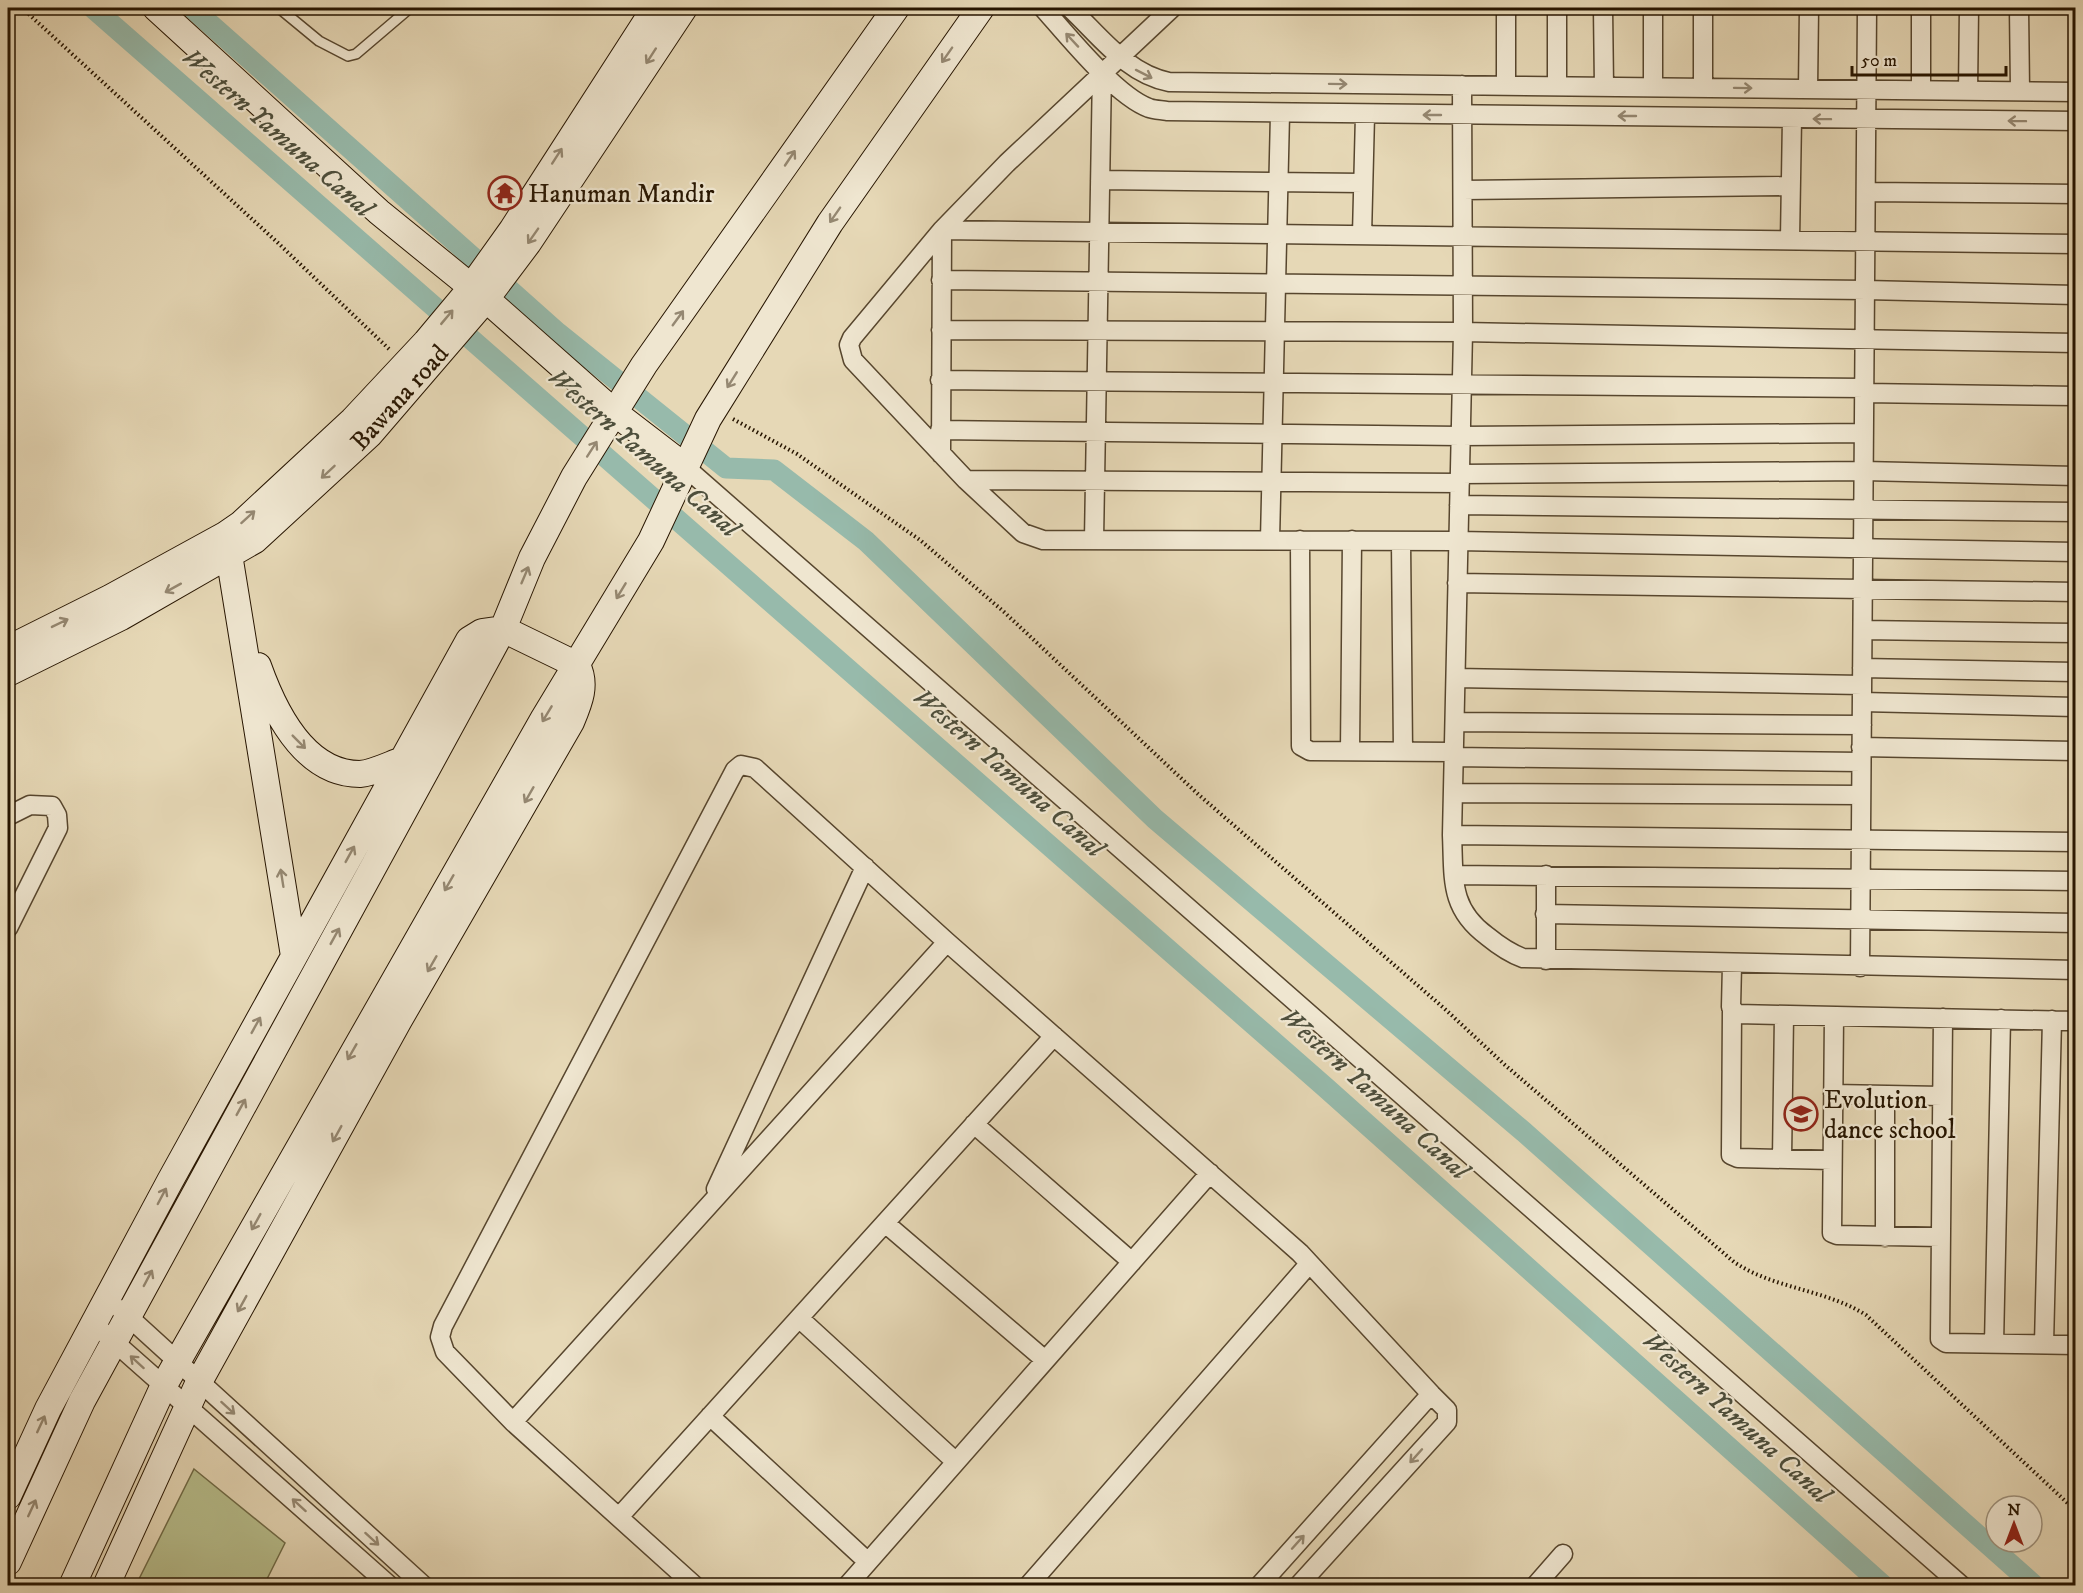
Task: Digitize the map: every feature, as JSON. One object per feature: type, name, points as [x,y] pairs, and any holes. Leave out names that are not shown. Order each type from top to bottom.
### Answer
[{"type":"street","points":[[156,8],[379,212],[476,296],[685,466],[1962,1586]]},
{"type":"street","name":"Bawana road","points":[[476,296],[512,230],[656,8]]},
{"type":"street","name":"Bawana road","points":[[8,649],[110,598],[227,546],[255,540],[369,435],[433,347],[565,190],[684,8]]},
{"type":"street","points":[[8,1562],[82,1401],[502,628],[532,558],[574,477],[644,365],[896,8]]},
{"type":"street","points":[[72,1586],[164,1386],[356,1046],[651,541],[711,414],[830,223],[981,8]]},
{"type":"street","points":[[1043,8],[1102,72],[1136,101],[1150,109],[1281,114],[2076,122]]},
{"type":"street","points":[[1070,8],[1137,72],[1152,79],[1169,82],[2076,92]]},
{"type":"street","points":[[1172,8],[1102,72],[942,230],[852,338],[849,345],[853,360],[941,454],[966,480],[1031,538],[1863,546],[2076,552]]},
{"type":"street","points":[[1506,8],[1506,86]]},
{"type":"street","points":[[1557,8],[1557,86]]},
{"type":"street","points":[[1603,8],[1604,87]]},
{"type":"street","points":[[1653,8],[1653,87]]},
{"type":"street","points":[[1703,8],[1703,88]]},
{"type":"street","points":[[1808,89],[1809,8]]},
{"type":"street","points":[[1860,967],[1867,8]]},
{"type":"street","points":[[1921,8],[1921,90]]},
{"type":"street","points":[[1968,91],[1969,8]]},
{"type":"street","points":[[2019,8],[2020,92]]},
{"type":"street","points":[[1094,540],[1102,72]]},
{"type":"street","points":[[1462,85],[1463,332],[1452,835],[1458,902],[1470,923],[1514,955],[1546,960],[2076,970]]},
{"type":"street","points":[[1270,540],[1277,182],[1281,114]]},
{"type":"street","points":[[1362,235],[1365,115]]},
{"type":"street","points":[[1790,239],[1792,118]]},
{"type":"street","points":[[1100,180],[1363,183]]},
{"type":"street","points":[[1463,189],[1790,186]]},
{"type":"street","points":[[1867,192],[2076,194]]},
{"type":"street","points":[[942,230],[2076,244]]},
{"type":"street","points":[[941,454],[942,230]]},
{"type":"street","points":[[941,280],[1866,290],[2076,295]]},
{"type":"street","points":[[941,330],[1463,332],[2076,343]]},
{"type":"street","name":"Bawana road","points":[[8,673],[121,617],[227,546],[241,524],[353,420],[405,365],[433,347]]},
{"type":"street","points":[[940,380],[1462,385],[2076,396]]},
{"type":"street","points":[[940,430],[1461,436],[1864,434]]},
{"type":"street","points":[[966,480],[1271,482],[1864,471],[2076,476]]},
{"type":"street","points":[[1459,505],[1864,507],[2076,512]]},
{"type":"street","points":[[255,540],[247,577],[250,635],[268,693],[294,738],[327,767],[361,774],[400,761]]},
{"type":"street","points":[[1300,540],[1300,741],[1301,746],[1311,751],[1454,754],[1862,754],[2076,751]]},
{"type":"street","points":[[1350,751],[1352,540]]},
{"type":"street","points":[[1401,541],[1403,752]]},
{"type":"street","points":[[227,546],[294,956]]},
{"type":"street","points":[[1457,584],[2076,592]]},
{"type":"street","points":[[8,1496],[48,1409],[107,1298],[400,761],[470,640],[482,632],[502,628],[577,665],[583,675],[583,686],[580,702],[571,722],[399,1020],[200,1382],[106,1586]]},
{"type":"street","points":[[1863,630],[2076,633]]},
{"type":"street","points":[[1456,678],[1862,685],[2076,672]]},
{"type":"street","points":[[1862,685],[2076,706]]},
{"type":"street","points":[[1455,722],[1862,725]]},
{"type":"street","points":[[695,1586],[513,1422],[445,1352],[440,1337],[443,1326],[735,770],[748,764],[1210,1173],[1309,1264],[1448,1410],[1447,1422],[1298,1586]]},
{"type":"street","points":[[1453,793],[1861,795]]},
{"type":"street","points":[[8,816],[30,805],[52,806],[57,815],[58,828],[8,928]]},
{"type":"street","points":[[1452,835],[2076,842]]},
{"type":"street","points":[[708,1206],[865,867]]},
{"type":"street","points":[[1454,874],[2076,881]]},
{"type":"street","points":[[1546,875],[1546,960]]},
{"type":"street","points":[[1545,914],[2076,923]]},
{"type":"street","points":[[513,1422],[947,942]]},
{"type":"street","points":[[1732,965],[1729,1150],[1738,1158],[1832,1160]]},
{"type":"street","points":[[1732,1010],[1737,1014],[2076,1021]]},
{"type":"street","points":[[1782,1159],[1784,1015]]},
{"type":"street","points":[[1834,1016],[1832,1233],[1940,1237]]},
{"type":"street","points":[[1943,1018],[1940,1339],[1946,1343],[2076,1345]]},
{"type":"street","points":[[1994,1344],[2001,1019]]},
{"type":"street","points":[[2044,1344],[2052,1020]]},
{"type":"street","points":[[619,1516],[1054,1036]]},
{"type":"street","points":[[1833,1094],[1942,1096]]},
{"type":"street","points":[[1885,1095],[1885,1236]]},
{"type":"street","points":[[974,1124],[1132,1262]]},
{"type":"street","points":[[847,1586],[1210,1173]]},
{"type":"street","points":[[885,1223],[1045,1360]]},
{"type":"street","points":[[1028,1586],[1309,1264]]},
{"type":"street","points":[[107,1298],[424,1586]]},
{"type":"street","points":[[799,1318],[956,1462]]},
{"type":"street","points":[[94,1324],[390,1586]]},
{"type":"street","points":[[1259,1586],[1431,1394]]},
{"type":"street","points":[[710,1416],[868,1562]]},
{"type":"street","points":[[1535,1586],[1563,1554]]},
{"type":"lane","points":[[279,8],[320,41],[348,56],[356,54],[410,8]]},
{"type":"path","points":[[22,8],[277,242],[405,365]]},
{"type":"path","points":[[711,414],[797,454],[920,540],[1003,611],[1199,795],[1446,1010],[1513,1072],[1734,1262],[1750,1273],[1834,1298],[1866,1315],[2076,1511]]},
{"type":"green space","points":[[194,1469],[285,1543],[264,1585],[136,1585]]},
{"type":"waterway","name":"Western Yamuna Canal","points":[[93,8],[1325,1087],[1884,1586]]},
{"type":"waterway","points":[[192,8],[558,333],[726,468],[774,470],[866,541],[1155,819],[1524,1132],[2035,1586]]},
{"type":"place","name":"Hanuman Mandir","points":[[505,193]]},
{"type":"place","name":"Evolution dance school","points":[[1801,1114]]}]
